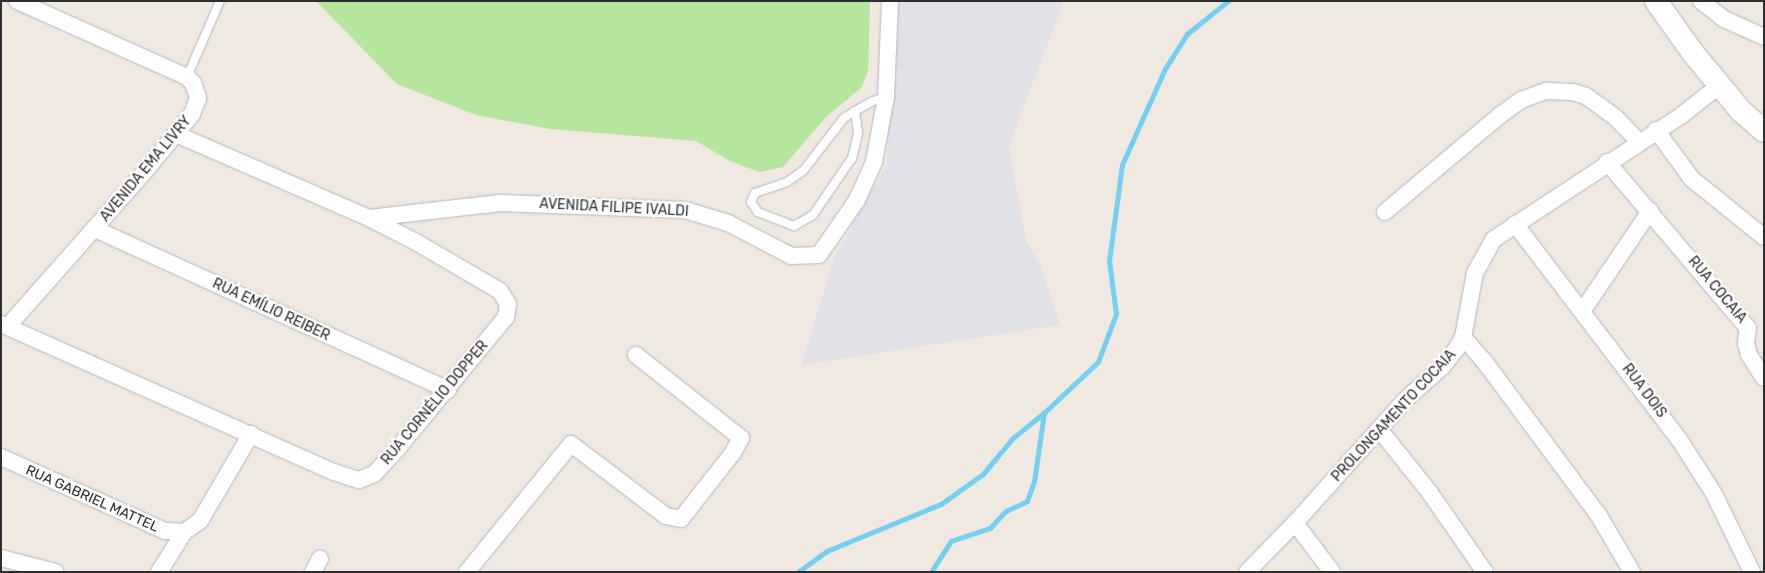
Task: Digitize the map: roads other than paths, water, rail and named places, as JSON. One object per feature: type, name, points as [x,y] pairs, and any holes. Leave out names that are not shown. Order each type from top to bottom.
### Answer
[{"type":"street","points":[[17,1],[187,77]]},
{"type":"street","name":"AVENIDA FILIPE IVALDI","points":[[369,218],[500,203],[685,210],[728,222],[791,256],[812,257],[822,252],[865,185],[880,136],[886,97],[890,1]]},
{"type":"street","points":[[1656,1],[1741,111],[1764,131]]},
{"type":"street","points":[[1701,1],[1724,19],[1764,37]]},
{"type":"street","name":"AVENIDA EMA LIVRY","points":[[4,325],[95,229],[176,134],[197,106],[196,91],[187,77]]},
{"type":"street","name":"PROLONGAMENTO COCAIA","points":[[1247,572],[1296,523],[1379,430],[1442,366],[1463,337],[1475,273],[1494,239],[1720,85]]},
{"type":"street","points":[[1385,212],[1499,116],[1522,100],[1546,91],[1573,92],[1586,96],[1616,118],[1638,142]]},
{"type":"street","points":[[1656,130],[1692,179],[1764,237]]},
{"type":"street","name":"RUA CORNÉLIO DOPPER","points":[[4,325],[334,472],[349,478],[366,479],[398,448],[448,390],[506,317],[505,296],[474,275],[369,218],[176,134]]},
{"type":"street","name":"RUA COCAIA","points":[[1607,162],[1756,330],[1746,343],[1749,355],[1764,378]]},
{"type":"street","points":[[1583,310],[1650,211]]},
{"type":"street","name":"RUA DOIS","points":[[1515,224],[1583,310],[1693,460],[1714,494],[1752,572]]},
{"type":"street","name":"RUA EMÍLIO REIBER","points":[[95,229],[448,390]]},
{"type":"street","points":[[1463,337],[1484,361],[1599,516],[1632,572]]},
{"type":"street","points":[[467,572],[571,444],[666,516],[681,519],[732,454],[740,438],[636,354]]},
{"type":"street","points":[[1379,430],[1430,493],[1485,572]]},
{"type":"street","points":[[159,572],[184,532],[200,521],[251,434]]},
{"type":"street","name":"RUA GABRIEL MATTEL","points":[[1,456],[164,531],[184,532]]},
{"type":"street","points":[[1296,523],[1332,572]]},
{"type":"street","points":[[1,558],[55,572]]},
{"type":"lane","points":[[187,77],[220,1]]},
{"type":"lane","points":[[854,111],[858,133],[852,158],[813,215],[794,226],[758,212],[752,202],[755,193],[787,182],[803,171],[822,143],[854,111],[886,97]]},
{"type":"waterway","points":[[931,572],[951,541],[990,528],[1006,511],[1027,501],[1034,482],[1044,413],[1098,362],[1116,314],[1109,261],[1122,165],[1165,69],[1187,34],[1228,1]]},
{"type":"waterway","points":[[798,572],[827,551],[941,504],[983,474],[1013,438],[1044,413]]}]
